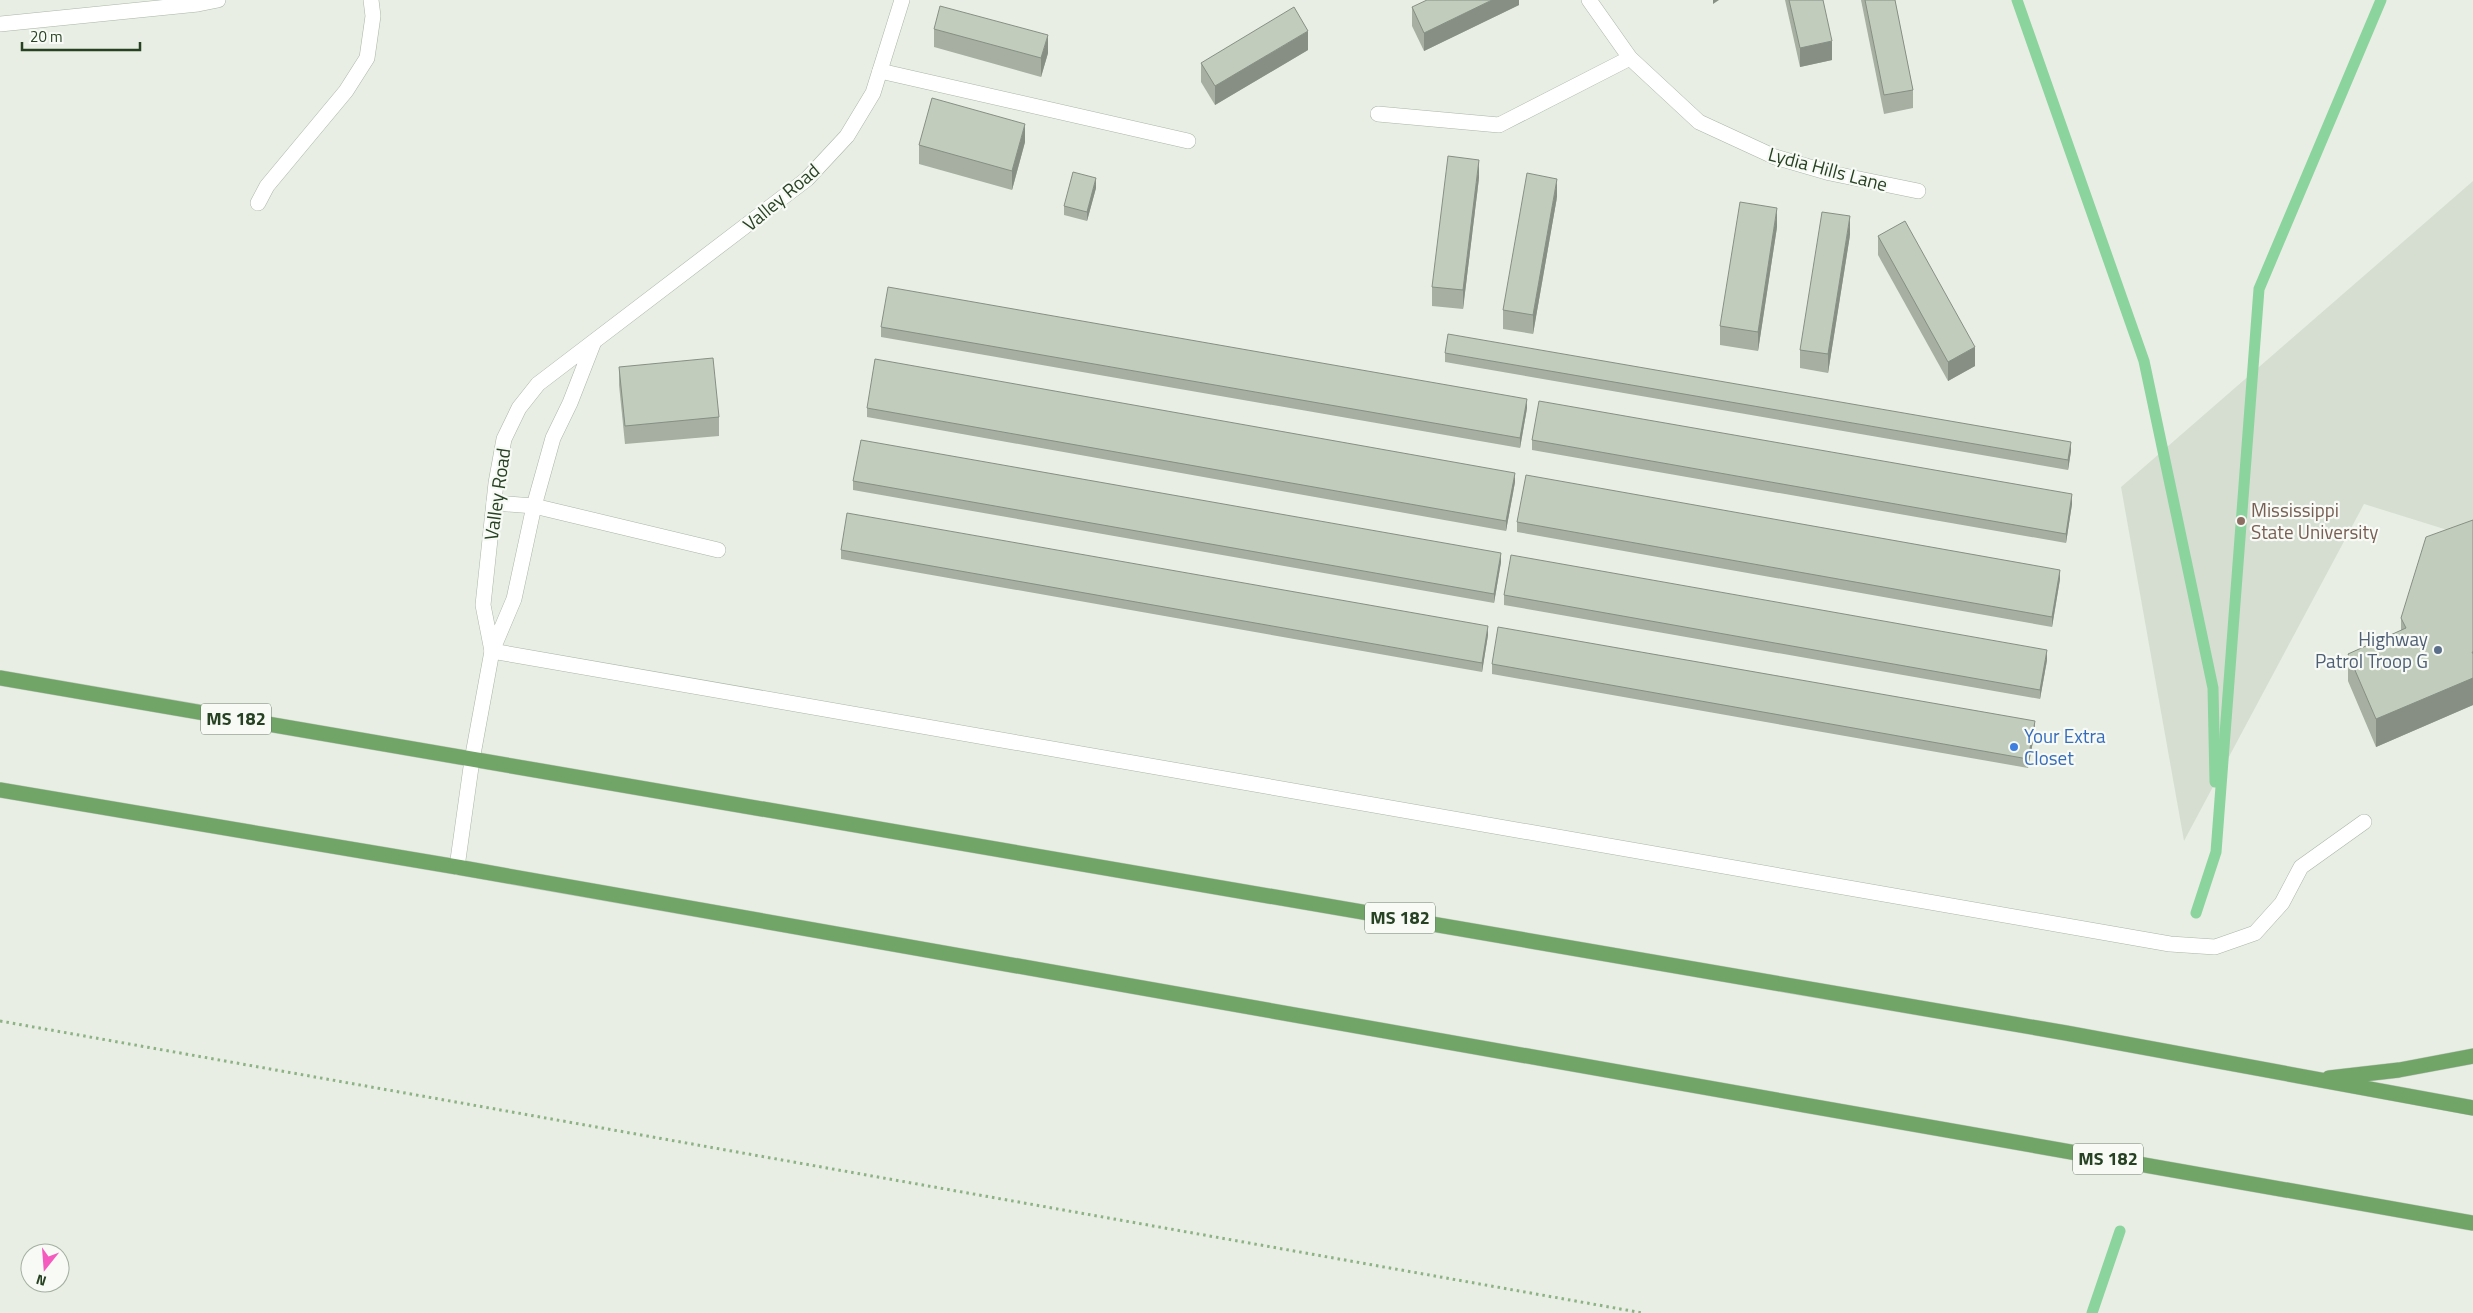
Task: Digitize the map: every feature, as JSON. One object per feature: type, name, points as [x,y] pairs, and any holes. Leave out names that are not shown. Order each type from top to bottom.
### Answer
[{"type":"main road","name":"MS 182","points":[[0,678],[2056,1031],[2313,1080],[2473,1108]]},
{"type":"main road","name":"MS 182","points":[[0,790],[458,867],[2473,1223]]},
{"type":"main road","points":[[2313,1080],[2399,1070],[2473,1056]]},
{"type":"street","points":[[0,24],[198,4],[218,0]]},
{"type":"street","points":[[258,204],[267,186],[346,91],[367,58],[373,16],[371,0]]},
{"type":"street","name":"Valley Road","points":[[492,650],[482,605],[494,503],[504,439],[519,408],[538,384],[593,344],[807,179],[847,136],[873,93],[902,0]]},
{"type":"street","name":"Lydia Hills Lane","points":[[1589,0],[1630,58],[1699,122],[1737,141],[1776,157],[1830,173],[1918,191]]},
{"type":"street","points":[[1378,114],[1499,125],[1630,58]]},
{"type":"street","points":[[880,71],[1188,141]]},
{"type":"street","name":"Valley Road","points":[[458,867],[472,760],[492,650],[514,599],[534,506],[553,438],[570,403],[593,344]]},
{"type":"street","points":[[494,503],[534,506],[718,550]]},
{"type":"street","points":[[492,650],[2170,944],[2215,947],[2254,933],[2282,903],[2301,867],[2364,822]]},
{"type":"path","points":[[0,1021],[1643,1313]]},
{"type":"shaded area","name":"Mississippi State University","points":[[2473,181],[2473,538],[2364,504],[2184,841],[2121,487]]},
{"type":"building","points":[[1427,0],[1492,0],[1424,33],[1412,7]]},
{"type":"building","points":[[1789,0],[1823,0],[1832,41],[1800,48]]},
{"type":"building","points":[[1865,0],[1895,0],[1913,90],[1884,95]]},
{"type":"building","points":[[940,6],[1048,35],[1041,58],[934,29]]},
{"type":"building","points":[[1294,7],[1308,31],[1215,86],[1201,63]]},
{"type":"building","points":[[932,98],[1025,124],[1012,171],[919,145]]},
{"type":"building","points":[[1448,156],[1479,160],[1463,290],[1432,287]]},
{"type":"building","points":[[1073,172],[1096,178],[1087,212],[1064,206]]},
{"type":"building","points":[[1527,173],[1557,179],[1533,315],[1503,310]]},
{"type":"building","points":[[1740,202],[1777,208],[1758,332],[1720,326]]},
{"type":"building","points":[[1822,212],[1850,216],[1828,354],[1800,350]]},
{"type":"building","points":[[1905,221],[1975,347],[1948,362],[1878,236]]},
{"type":"building","points":[[888,287],[1527,399],[1520,438],[881,327]]},
{"type":"building","points":[[1448,334],[2071,442],[2068,460],[1445,353]]},
{"type":"building","points":[[713,358],[719,417],[625,426],[619,367]]},
{"type":"building","points":[[875,359],[1515,473],[1506,521],[867,408]]},
{"type":"building","points":[[1539,401],[2072,494],[2066,534],[1532,440]]},
{"type":"building","points":[[861,440],[1501,553],[1494,594],[853,481]]},
{"type":"building","points":[[1526,475],[2060,570],[2052,617],[1517,522]]},
{"type":"building","points":[[847,513],[1488,626],[1482,663],[841,550]]},
{"type":"building","name":"Highway Patrol Troop G","points":[[2473,520],[2473,678],[2376,719],[2348,654],[2406,628],[2401,618],[2426,537]]},
{"type":"building","points":[[1511,555],[2047,650],[2040,690],[1504,595]]},
{"type":"building","points":[[1498,627],[2035,721],[2028,759],[1492,664]]},
{"type":"waterway","points":[[2017,0],[2144,361],[2213,688],[2215,782]]},
{"type":"waterway","points":[[2196,913],[2216,852],[2259,289],[2381,0]]},
{"type":"waterway","points":[[2092,1313],[2120,1231]]},
{"type":"place","name":"Mississippi State University","points":[[2241,521]]},
{"type":"place","name":"Highway Patrol Troop G","points":[[2438,650]]},
{"type":"place","name":"Your Extra Closet","points":[[2014,747]]}]
